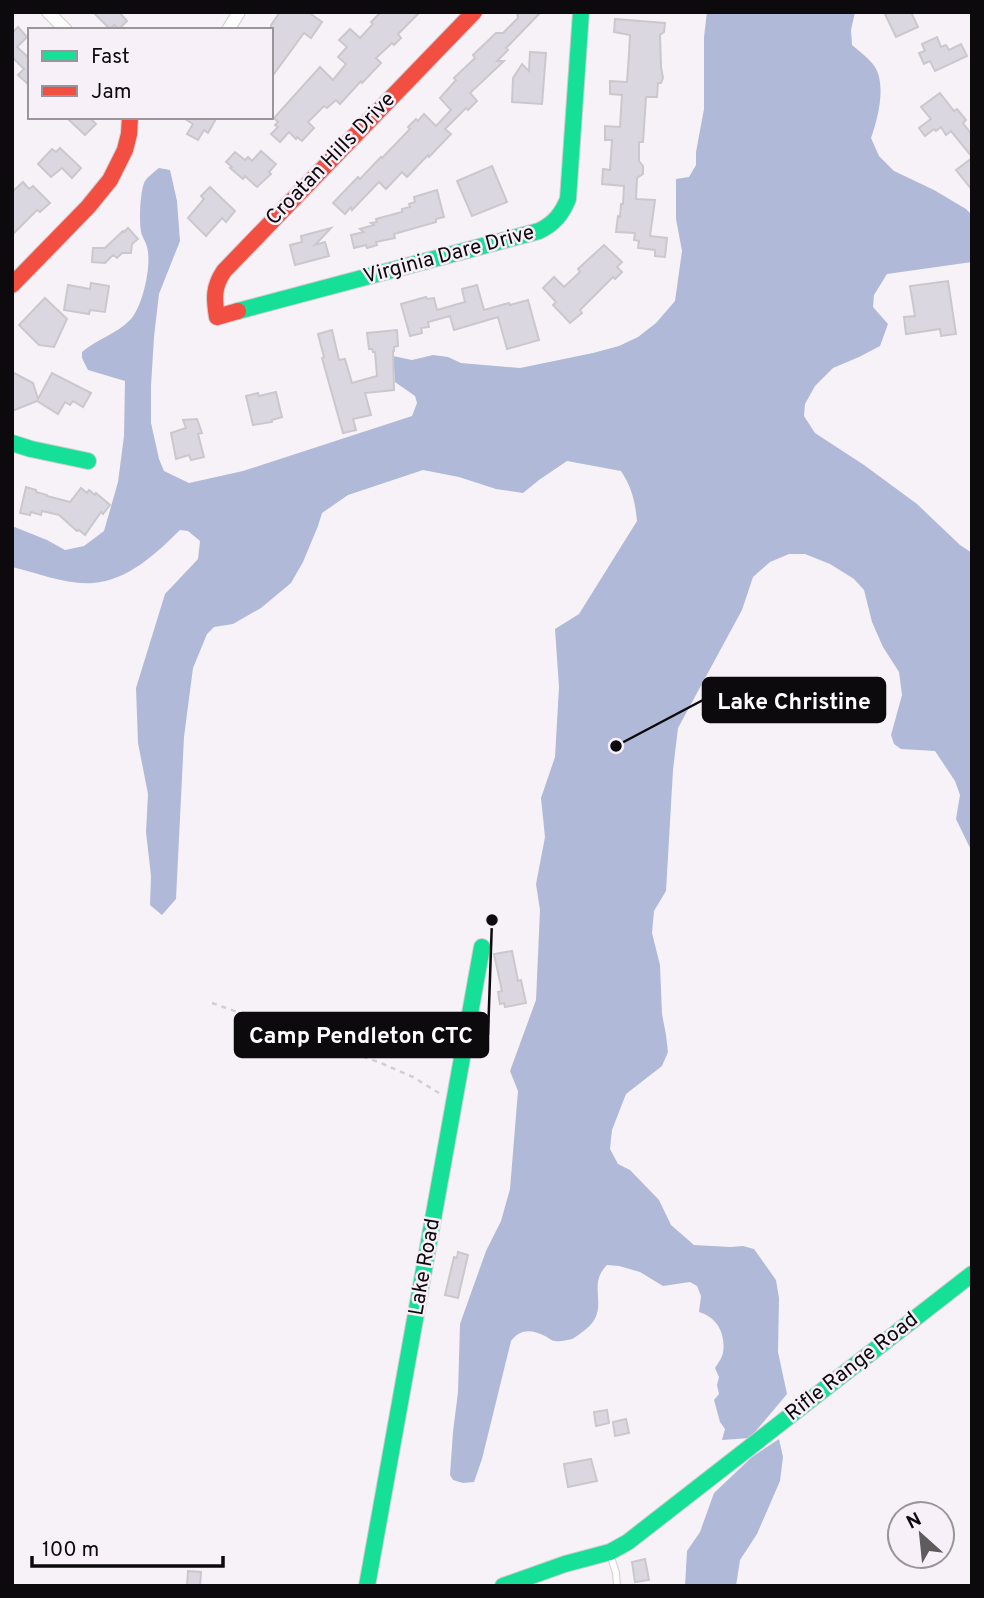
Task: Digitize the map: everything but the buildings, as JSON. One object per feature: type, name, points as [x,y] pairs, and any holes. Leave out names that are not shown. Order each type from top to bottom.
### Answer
[{"type":"street","points":[[48,12],[64,28]]},
{"type":"street","points":[[229,28],[239,12]]},
{"type":"street","name":"Croatan Hills Drive","points":[[216,317],[213,295],[215,284],[223,271],[474,12]]},
{"type":"street","name":"Virginia Dare Drive","points":[[216,317],[548,228],[564,211],[568,199],[581,12]]},
{"type":"street","points":[[12,285],[110,182],[123,155],[130,119]]},
{"type":"street","points":[[12,443],[88,461]]},
{"type":"street","name":"Lake Road","points":[[367,1586],[482,947]]},
{"type":"street","name":"Rifle Range Road","points":[[503,1586],[565,1564],[610,1552],[628,1542],[972,1274]]},
{"type":"lane","points":[[610,1552],[617,1586]]},
{"type":"path","points":[[212,1003],[381,1063],[454,1100]]},
{"type":"water","points":[[707,12],[855,12],[851,30],[852,45],[872,63],[880,79],[879,110],[871,138],[879,156],[894,171],[934,190],[972,215],[972,262],[887,274],[874,295],[873,307],[888,324],[880,346],[833,368],[815,386],[805,404],[804,416],[815,433],[917,504],[972,553],[972,852],[956,819],[960,795],[955,781],[935,751],[901,749],[894,744],[891,735],[902,695],[899,672],[883,647],[872,622],[864,590],[854,579],[830,564],[805,554],[789,554],[770,562],[753,577],[742,610],[678,728],[666,891],[654,911],[652,933],[660,965],[662,1014],[668,1052],[662,1066],[626,1094],[612,1130],[610,1149],[618,1164],[630,1170],[659,1200],[671,1225],[694,1245],[743,1246],[754,1249],[776,1280],[779,1298],[778,1352],[787,1394],[750,1438],[722,1440],[725,1429],[720,1422],[714,1400],[719,1394],[719,1377],[715,1368],[722,1355],[723,1339],[715,1322],[699,1312],[701,1296],[697,1286],[690,1282],[663,1286],[640,1272],[607,1265],[598,1282],[596,1316],[581,1333],[572,1339],[557,1341],[527,1331],[511,1341],[482,1459],[474,1482],[463,1483],[453,1480],[450,1475],[458,1392],[460,1324],[486,1251],[501,1221],[510,1189],[518,1091],[510,1071],[536,1000],[540,910],[536,884],[545,837],[541,798],[555,757],[559,687],[555,629],[579,614],[637,521],[628,483],[621,471],[567,461],[523,493],[496,489],[459,477],[423,470],[348,495],[322,513],[303,562],[291,583],[261,608],[233,624],[214,627],[207,634],[193,668],[184,737],[176,899],[162,915],[150,905],[151,876],[146,832],[148,794],[138,743],[136,688],[165,594],[198,559],[200,541],[188,531],[180,530],[129,571],[106,581],[83,583],[12,567],[12,526],[65,550],[84,546],[104,531],[118,482],[124,436],[125,381],[88,370],[82,352],[131,319],[139,304],[148,264],[147,247],[140,227],[142,194],[145,181],[159,168],[170,170],[177,201],[180,241],[159,294],[154,337],[151,423],[164,471],[189,483],[243,471],[412,416],[417,403],[415,396],[395,382],[393,356],[412,360],[433,355],[448,357],[461,363],[520,368],[593,353],[619,346],[638,337],[656,323],[675,301],[682,251],[676,219],[676,179],[689,177],[696,165],[704,109],[704,37]]},
{"type":"water","points":[[779,1439],[783,1457],[780,1481],[757,1534],[740,1560],[736,1586],[685,1586],[687,1551],[700,1532],[714,1493],[752,1457]]},
{"type":"traffic: fast","points":[[238,311],[539,231],[553,222],[568,199],[581,12]]},
{"type":"traffic: fast","points":[[12,443],[88,461]]},
{"type":"traffic: fast","points":[[367,1586],[482,947]]},
{"type":"traffic: fast","points":[[503,1586],[565,1564],[610,1552],[628,1542],[972,1274]]},
{"type":"traffic: jam","points":[[238,311],[217,317],[215,293],[224,271],[474,12]]},
{"type":"traffic: jam","points":[[12,285],[88,207],[110,180],[125,150],[130,119]]},
{"type":"place","name":"Lake Christine","points":[[616,746]]},
{"type":"place","name":"Camp Pendleton CTC","points":[[492,920]]}]
